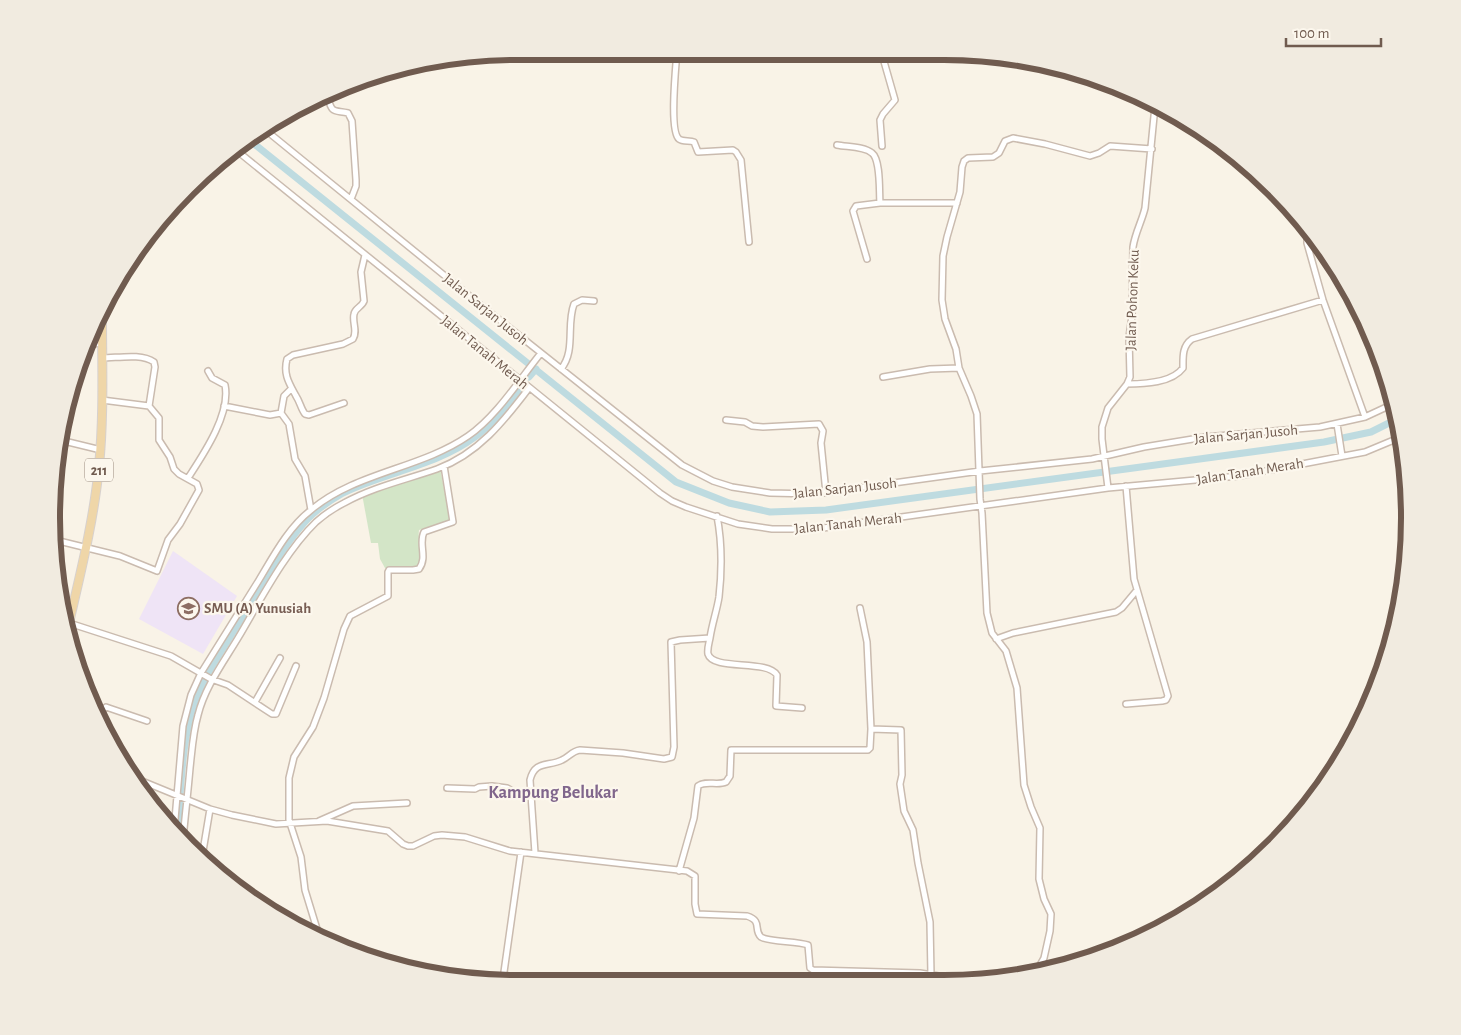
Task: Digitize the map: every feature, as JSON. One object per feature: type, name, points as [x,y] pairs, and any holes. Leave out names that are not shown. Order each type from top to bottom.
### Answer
[{"type":"main road","name":"211","points":[[71,615],[94,504],[100,450],[102,326]]},
{"type":"street","points":[[676,60],[674,93],[675,130],[677,136],[680,139],[694,142],[698,152],[733,150],[738,154],[741,160],[749,242]]},
{"type":"street","points":[[882,146],[880,120],[895,100],[884,60]]},
{"type":"street","points":[[329,101],[334,111],[348,113],[352,122],[356,186],[351,199]]},
{"type":"street","name":"Jalan Pohon Keku","points":[[1127,384],[1131,370],[1129,343],[1132,316],[1133,247],[1134,238],[1145,208],[1155,112]]},
{"type":"street","name":"Jalan Sarjan Jusoh","points":[[269,133],[666,453],[698,474],[720,483],[752,491],[786,494],[826,493],[980,471],[1105,456],[1144,447],[1205,437],[1337,427],[1387,407]]},
{"type":"street","points":[[1040,964],[1044,958],[1050,931],[1051,914],[1044,899],[1039,878],[1040,828],[1024,785],[1016,688],[1006,651],[992,633],[987,613],[982,512],[980,505],[977,414],[959,368],[956,349],[943,308],[943,256],[960,192],[962,167],[964,161],[968,158],[993,157],[999,153],[1008,138],[1045,144],[1090,156],[1110,146],[1152,149]]},
{"type":"street","points":[[837,145],[865,149],[873,153],[877,160],[880,204]]},
{"type":"street","name":"Jalan Tanah Merah","points":[[241,154],[660,493],[686,507],[738,524],[755,527],[816,529],[1108,488],[1216,479],[1342,454],[1365,452],[1394,440]]},
{"type":"street","points":[[867,259],[852,212],[856,206],[957,203]]},
{"type":"street","points":[[1307,240],[1323,300],[1365,417]]},
{"type":"street","points":[[344,403],[307,415],[303,412],[291,389],[286,376],[285,366],[288,358],[293,355],[343,344],[355,336],[354,311],[364,301],[360,272],[365,255]]},
{"type":"street","points":[[561,369],[568,358],[570,318],[574,304],[582,300],[594,301]]},
{"type":"street","points":[[1108,488],[1102,440],[1104,418],[1108,408],[1127,384],[1141,384],[1176,375],[1183,368],[1186,343],[1192,339],[1323,300]]},
{"type":"street","points":[[94,344],[102,343]]},
{"type":"street","points":[[176,822],[197,717],[202,701],[212,679],[288,556],[316,522],[330,511],[470,435],[499,407],[541,353]]},
{"type":"street","points":[[102,358],[136,358],[152,360],[154,362],[155,367],[149,406]]},
{"type":"street","points":[[883,377],[930,369],[959,368]]},
{"type":"street","points":[[188,478],[210,444],[226,397],[225,385],[212,378],[208,371]]},
{"type":"street","points":[[183,829],[181,743],[185,713],[202,674],[288,534],[311,510],[342,491],[374,476],[444,466],[479,446],[494,432],[530,388]]},
{"type":"street","points":[[291,389],[284,396],[281,413],[289,424],[295,459],[305,476],[311,510]]},
{"type":"street","points":[[61,541],[120,556],[157,571],[168,540],[200,490],[197,484],[174,469],[170,457],[159,440],[159,418],[149,406],[102,400]]},
{"type":"street","points":[[224,406],[270,415],[281,413]]},
{"type":"street","points":[[726,420],[745,422],[752,426],[778,427],[820,424],[823,431],[821,442],[826,493]]},
{"type":"street","points":[[1337,427],[1342,454]]},
{"type":"street","points":[[67,442],[100,450]]},
{"type":"street","points":[[317,929],[305,890],[301,857],[291,824],[288,793],[294,757],[313,727],[344,628],[350,616],[388,596],[389,570],[419,569],[423,562],[421,539],[424,532],[453,521],[444,466]]},
{"type":"street","points":[[1126,486],[1132,568],[1168,696],[1166,700],[1162,701],[1126,704]]},
{"type":"street","points":[[717,516],[721,543],[719,585],[707,652],[713,660],[770,669],[777,675],[776,706],[802,708]]},
{"type":"street","points":[[996,639],[1013,633],[1116,612],[1122,608],[1137,590]]},
{"type":"street","points":[[679,871],[694,818],[698,786],[703,783],[720,784],[726,782],[730,776],[731,750],[868,750],[871,729],[866,642],[860,608]]},
{"type":"street","points":[[73,624],[171,656],[202,674],[228,685],[268,712],[276,714],[296,666]]},
{"type":"street","points":[[535,854],[530,780],[535,769],[545,763],[555,763],[564,760],[574,751],[610,752],[664,759],[672,757],[674,747],[671,642],[710,638]]},
{"type":"street","points":[[255,702],[280,658]]},
{"type":"street","points":[[103,710],[106,707],[147,721]]},
{"type":"street","points":[[145,782],[210,809],[255,821],[276,824],[317,821],[336,822],[388,831],[408,846],[413,846],[434,836],[442,835],[465,838],[510,851],[687,872],[695,876],[697,914],[747,916],[753,918],[756,920],[758,933],[763,938],[808,945],[810,968],[931,975],[930,922],[912,830],[904,812],[900,784],[902,775],[901,730],[871,729]]},
{"type":"street","points":[[448,788],[475,789],[492,786],[507,788],[514,792],[531,793]]},
{"type":"street","points":[[317,821],[353,806],[408,803]]},
{"type":"street","points":[[203,849],[210,809]]},
{"type":"street","points":[[505,975],[521,852]]},
{"type":"shaded area","name":"SMU (A) Yunusiah","points":[[173,551],[237,596],[203,654],[139,619]]},
{"type":"green space","points":[[440,468],[450,520],[419,530],[421,554],[416,567],[385,568],[380,559],[378,543],[371,543],[362,494]]},
{"type":"waterway","points":[[254,144],[676,482],[729,503],[770,512],[826,510],[1324,442],[1371,432],[1391,422]]},
{"type":"waterway","points":[[529,377],[536,369]]},
{"type":"waterway","points":[[178,823],[186,738],[193,707],[201,686],[260,587],[295,534],[317,510],[343,493],[376,479],[427,462],[460,447],[488,426],[521,387]]},
{"type":"place","name":"SMU (A) Yunusiah","points":[[188,608]]},
{"type":"district","name":"Kampung Belukar","points":[[553,792]]}]
